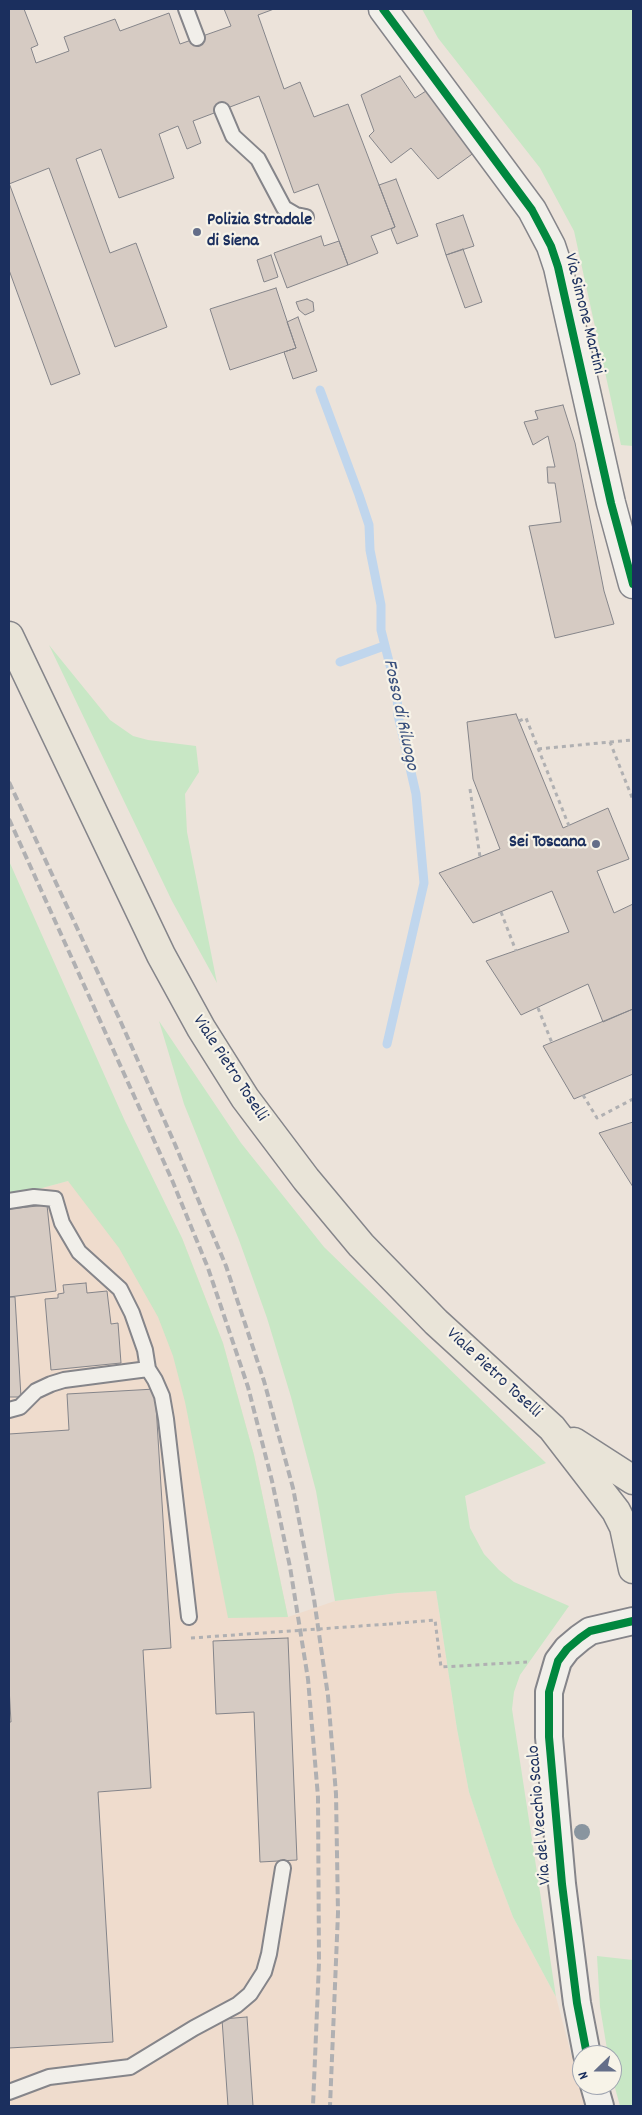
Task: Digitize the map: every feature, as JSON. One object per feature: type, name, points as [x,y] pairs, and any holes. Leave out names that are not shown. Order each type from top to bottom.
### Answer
[{"type":"main road","name":"Viale Pietro Toselli","points":[[9,636],[161,955],[201,1028],[245,1098],[306,1179],[361,1245],[436,1322],[552,1428],[633,1480]]},
{"type":"main road","name":"Viale Pietro Toselli","points":[[552,1428],[616,1511],[624,1526],[633,1568]]},
{"type":"street","name":"Via Simone Martini","points":[[383,9],[532,210],[544,229],[558,267],[611,503],[633,584]]},
{"type":"street","name":"Via del Vecchio Scalo","points":[[585,2045],[571,1960],[549,1737],[549,1692],[558,1661],[567,1649],[590,1631],[633,1621]]},
{"type":"lane","points":[[186,9],[197,38]]},
{"type":"lane","points":[[222,110],[233,136],[258,159],[284,208],[296,216],[306,217]]},
{"type":"lane","points":[[9,1201],[34,1196],[55,1199],[62,1223],[79,1252],[120,1289],[132,1313],[145,1350],[148,1369],[156,1380],[162,1396],[189,1618]]},
{"type":"lane","points":[[9,1410],[20,1407],[36,1391],[64,1380],[148,1369]]},
{"type":"lane","points":[[9,2092],[35,2080],[49,2077],[130,2067],[194,2028],[237,2005],[250,1994],[264,1972],[269,1954],[283,1868]]},
{"type":"path","points":[[519,721],[526,718],[569,826]]},
{"type":"path","points":[[538,749],[633,740]]},
{"type":"path","points":[[610,742],[633,800]]},
{"type":"path","points":[[470,789],[480,857]]},
{"type":"path","points":[[501,912],[516,951]]},
{"type":"path","points":[[538,1008],[552,1043]]},
{"type":"path","points":[[583,1095],[597,1118],[633,1099]]},
{"type":"path","points":[[191,1638],[435,1620],[441,1667],[558,1661]]},
{"type":"shaded area","points":[[68,1181],[182,1238],[223,1343],[254,1455],[288,1617],[335,1601],[398,1593],[436,1591],[457,1729],[469,1792],[513,1917],[556,1997],[572,2057],[572,2095],[582,2095],[585,2106],[9,2106],[9,1197]]},
{"type":"green space","points":[[422,9],[633,9],[633,446],[621,445],[574,231],[540,168],[438,38]]},
{"type":"green space","points":[[49,645],[110,720],[133,736],[148,740],[196,746],[199,772],[185,794],[187,832],[217,983],[172,901]]},
{"type":"green space","points":[[9,861],[124,1119],[182,1238],[223,1343],[254,1455],[288,1617],[228,1618],[185,1402],[173,1356],[158,1317],[119,1248],[68,1181],[9,1197]]},
{"type":"green space","points":[[159,1021],[241,1143],[324,1247],[546,1463],[465,1496],[470,1528],[484,1554],[499,1570],[514,1582],[569,1606],[520,1675],[514,1692],[512,1709],[556,1997],[513,1917],[469,1792],[457,1729],[436,1591],[398,1593],[335,1601],[316,1491],[291,1397],[267,1318],[239,1240],[184,1104]]},
{"type":"green space","points":[[597,1956],[633,1960],[633,2106],[620,2106],[617,2095],[622,2095],[622,2045],[606,2045],[600,2007]]},
{"type":"building","points":[[9,9],[24,9],[38,45],[31,48],[36,63],[69,51],[64,37],[115,19],[120,31],[169,13],[180,44],[231,26],[224,9],[274,9],[258,15],[284,89],[300,82],[314,117],[348,104],[395,227],[371,236],[378,253],[348,265],[318,184],[294,193],[259,96],[193,121],[201,143],[187,149],[178,126],[159,134],[174,178],[119,198],[101,149],[76,159],[110,253],[136,243],[167,327],[115,347],[49,168],[9,184]]},
{"type":"building","points":[[400,76],[415,98],[426,91],[475,152],[438,179],[411,148],[391,163],[369,136],[374,131],[361,95]]},
{"type":"building","points":[[396,179],[418,236],[397,244],[391,229],[395,227],[379,185]]},
{"type":"building","points":[[9,183],[80,374],[51,385],[9,270]]},
{"type":"building","points":[[463,215],[474,246],[446,255],[436,224]]},
{"type":"building","points":[[321,236],[324,246],[339,241],[348,265],[287,288],[274,253]]},
{"type":"building","points":[[463,249],[482,302],[465,308],[446,255]]},
{"type":"building","points":[[271,255],[278,277],[264,282],[257,260]]},
{"type":"building","points":[[276,288],[296,348],[230,370],[210,309]]},
{"type":"building","points":[[307,299],[313,302],[314,311],[305,315],[299,310],[296,302]]},
{"type":"building","points":[[298,317],[317,371],[293,379],[284,352],[296,348],[287,322]]},
{"type":"building","points":[[563,405],[575,443],[604,591],[614,624],[555,638],[529,526],[561,522],[555,483],[548,483],[547,467],[555,467],[548,436],[533,445],[524,422],[538,419],[535,411]]},
{"type":"building","points":[[516,714],[563,828],[608,808],[629,859],[597,871],[614,913],[633,904],[633,1009],[603,1022],[588,984],[521,1015],[486,961],[569,932],[552,891],[473,923],[439,873],[500,849],[473,779],[467,722]]},
{"type":"building","points":[[633,1009],[633,1074],[574,1099],[543,1046]]},
{"type":"building","points":[[633,1122],[633,1187],[599,1133]]},
{"type":"building","points":[[47,1205],[56,1291],[9,1297],[9,1209]]},
{"type":"building","points":[[86,1283],[87,1293],[107,1291],[111,1324],[118,1323],[121,1363],[51,1370],[45,1299],[58,1298],[58,1294],[64,1293],[63,1285]]},
{"type":"building","points":[[9,1297],[15,1297],[21,1397],[9,1397]]},
{"type":"building","points":[[155,1389],[171,1648],[143,1650],[151,1788],[98,1792],[113,2042],[9,2048],[9,1722],[11,1722],[9,1687],[9,1434],[69,1430],[67,1394]]},
{"type":"building","points":[[288,1638],[297,1860],[260,1862],[254,1712],[216,1714],[213,1641]]},
{"type":"building","points":[[247,2017],[253,2106],[228,2106],[222,2019]]},
{"type":"waterway","name":"Fosso di Riluogo","points":[[320,390],[369,525],[370,550],[381,605],[381,630],[397,693],[398,715],[416,794],[424,883],[387,1044]]},
{"type":"waterway","points":[[340,662],[384,646]]},
{"type":"railway","points":[[9,782],[119,1018],[226,1266],[264,1381],[293,1488],[314,1599],[328,1696],[336,1794],[338,1913],[330,2106]]},
{"type":"railway","points":[[9,819],[172,1180],[208,1268],[248,1387],[272,1481],[290,1567],[308,1679],[318,1797],[319,1963],[313,2106]]},
{"type":"cycle path","points":[[383,9],[532,210],[551,246],[558,267],[611,503],[633,584]]},
{"type":"cycle path","points":[[585,2045],[577,2003],[562,1884],[549,1737],[549,1692],[558,1661],[567,1649],[580,1638],[590,1631],[633,1621]]},
{"type":"place","name":"Polizia Stradale di Siena","points":[[197,232]]},
{"type":"place","name":"Sei Toscana","points":[[596,844]]}]
